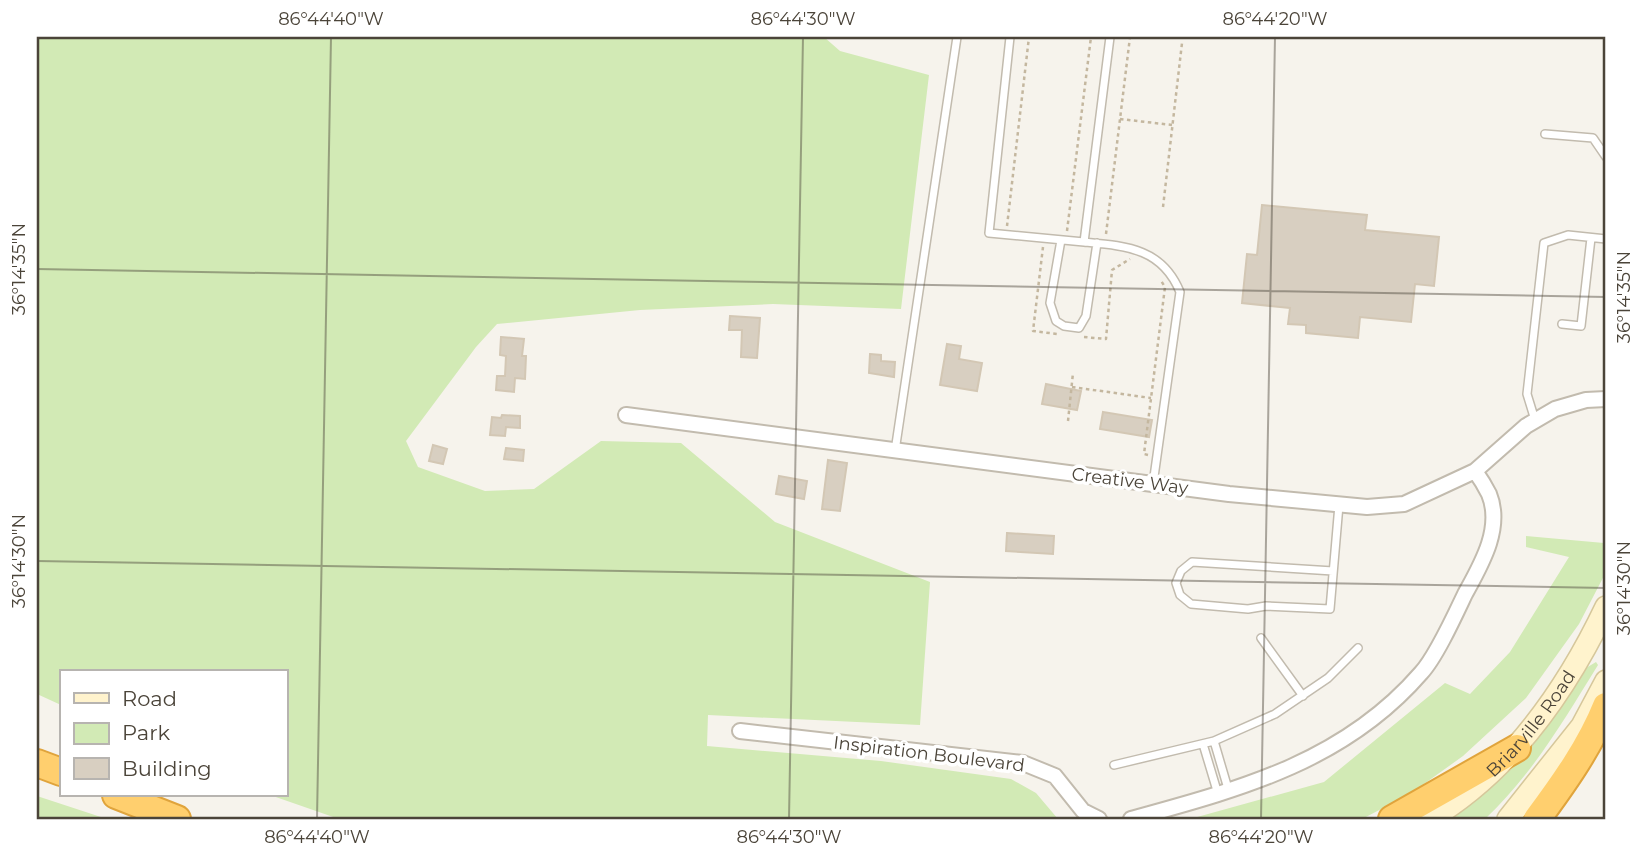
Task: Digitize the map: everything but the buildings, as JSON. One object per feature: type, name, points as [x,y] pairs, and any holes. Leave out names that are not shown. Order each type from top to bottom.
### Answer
[{"type":"highway","points":[[1537,819],[1598,726],[1606,706]]},
{"type":"highway","points":[[1392,819],[1517,748]]},
{"type":"highway","points":[[37,763],[60,772]]},
{"type":"highway","points":[[119,796],[177,819]]},
{"type":"main road","name":"Briarville Road","points":[[1430,819],[1466,795],[1517,748],[1590,641],[1606,607]]},
{"type":"main road","points":[[1508,819],[1582,726],[1606,681]]},
{"type":"street","name":"Creative Way","points":[[625,415],[1153,484],[1367,507],[1404,504],[1475,471],[1526,426],[1555,409],[1586,400],[1606,399]]},
{"type":"street","points":[[1131,819],[1224,794],[1304,762],[1370,722],[1423,672],[1484,559],[1494,524],[1490,496],[1475,471]]},
{"type":"street","name":"Inspiration Boulevard","points":[[740,731],[1023,763],[1055,776],[1083,811],[1099,819]]},
{"type":"lane","points":[[895,452],[957,37]]},
{"type":"lane","points":[[1010,37],[989,233],[1125,246],[1161,261],[1173,274],[1180,292],[1153,484]]},
{"type":"lane","points":[[1084,242],[1110,37]]},
{"type":"lane","points":[[1545,134],[1593,138],[1606,157]]},
{"type":"lane","points":[[1535,420],[1527,394],[1544,243],[1568,235],[1606,239]]},
{"type":"lane","points":[[1562,324],[1581,326],[1591,238]]},
{"type":"lane","points":[[1061,240],[1050,303],[1056,321],[1064,326],[1079,328],[1086,316],[1097,243]]},
{"type":"lane","points":[[1333,572],[1192,562],[1181,570],[1176,583],[1180,595],[1191,604],[1248,609],[1266,606],[1330,609],[1339,504]]},
{"type":"lane","points":[[1261,638],[1303,696]]},
{"type":"lane","points":[[1114,765],[1214,741],[1275,714],[1328,678],[1358,648]]},
{"type":"lane","points":[[1214,741],[1224,794]]},
{"type":"lane","points":[[1203,744],[1224,794]]},
{"type":"path","points":[[1007,226],[1030,37]]},
{"type":"path","points":[[1067,233],[1091,37]]},
{"type":"path","points":[[1106,237],[1130,37]]},
{"type":"path","points":[[1163,207],[1182,43]]},
{"type":"path","points":[[1120,119],[1172,125]]},
{"type":"path","points":[[1043,247],[1033,331],[1057,334]]},
{"type":"path","points":[[1081,337],[1106,340],[1112,270],[1129,258],[1140,262]]},
{"type":"path","points":[[1152,457],[1144,454],[1165,287],[1158,277]]},
{"type":"path","points":[[1068,421],[1073,373]]},
{"type":"path","points":[[1072,387],[1151,398]]},
{"type":"green space","points":[[37,37],[824,37],[840,51],[929,75],[901,309],[773,304],[640,310],[497,324],[476,347],[406,441],[418,467],[485,491],[534,489],[601,441],[681,443],[775,522],[930,582],[920,725],[708,715],[707,746],[881,761],[1011,779],[1036,793],[1058,819],[339,819],[273,796],[287,796],[287,670],[60,670],[60,705],[37,694]]},
{"type":"green space","points":[[1606,533],[1606,572],[1579,624],[1526,698],[1463,756],[1410,794],[1362,819],[1190,819],[1324,782],[1445,683],[1470,694],[1510,652],[1569,557],[1526,547],[1526,536],[1604,543]]},
{"type":"green space","points":[[1596,662],[1598,665],[1546,746],[1518,784],[1485,819],[1439,819],[1539,730],[1586,668]]},
{"type":"green space","points":[[37,796],[107,819],[37,819]]}]
